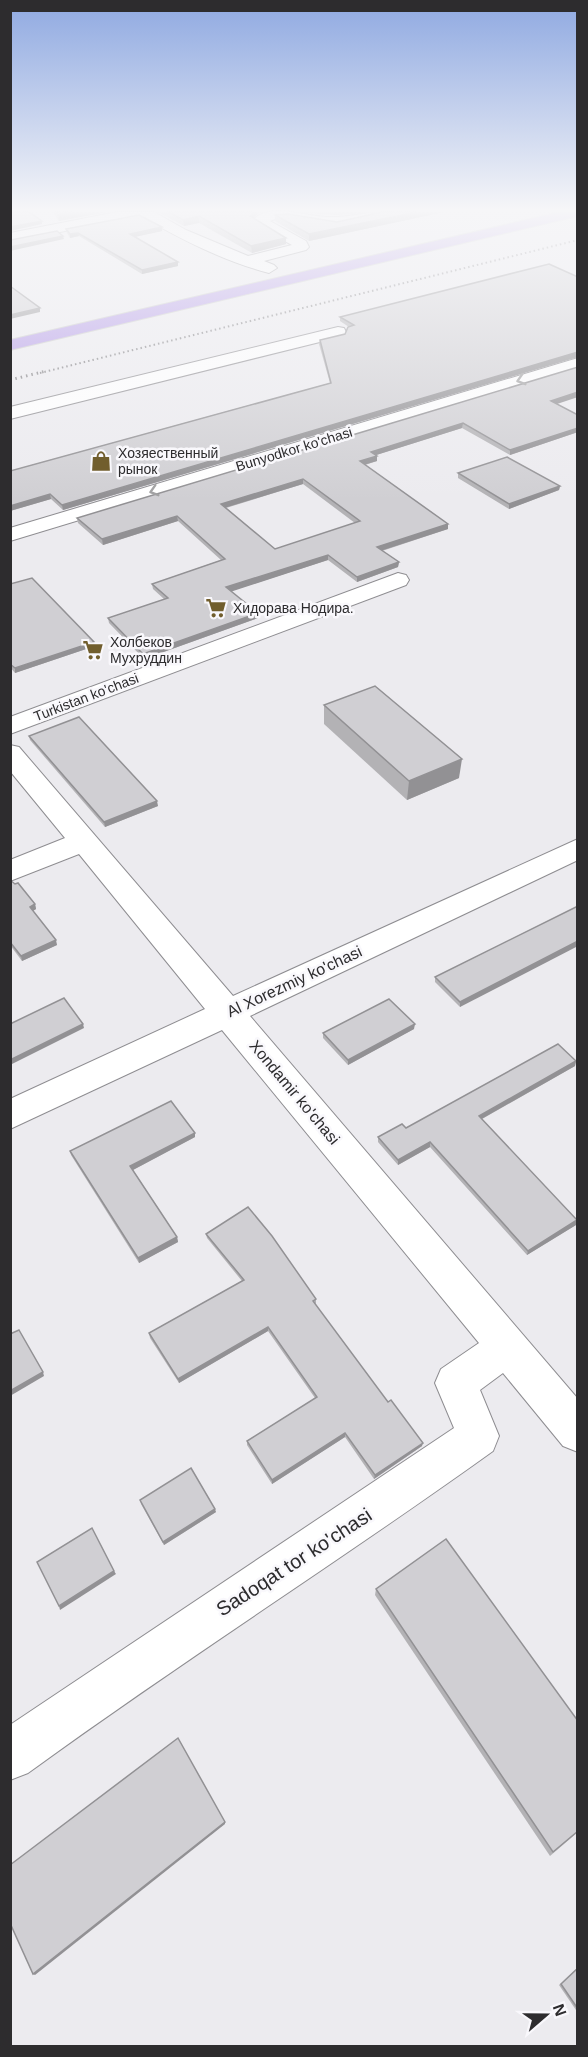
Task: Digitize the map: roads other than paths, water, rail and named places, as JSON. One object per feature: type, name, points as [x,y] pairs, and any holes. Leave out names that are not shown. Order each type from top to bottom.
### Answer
[{"type":"highway","points":[[10,334],[126,308]]},
{"type":"highway","points":[[10,345],[168,308]]},
{"type":"street","points":[[10,413],[338,332]]},
{"type":"street","name":"Bunyodkor ko'chasi","points":[[10,535],[578,363]]},
{"type":"street","name":"Turkistan ko'chasi","points":[[10,726],[398,580]]},
{"type":"street","name":"Xondamir ko'chasi","points":[[10,753],[578,1432]]},
{"type":"street","points":[[10,871],[84,841]]},
{"type":"street","name":"Al Xorezmiy ko'chasi","points":[[10,1116],[578,848]]},
{"type":"street","name":"Sadoqat tor ko'chasi","points":[[10,1755],[96,1692],[408,1487],[478,1436],[456,1383],[507,1347]]},
{"type":"railway","points":[[40,373],[303,308]]},
{"type":"railway","points":[[10,380],[46,371]]},
{"type":"place","name":"Хозяественный рынок","points":[[101,461]]},
{"type":"place","name":"Хидорава Нодира.","points":[[216,608]]},
{"type":"place","name":"Холбеков Мухруддин","points":[[93,650]]}]
